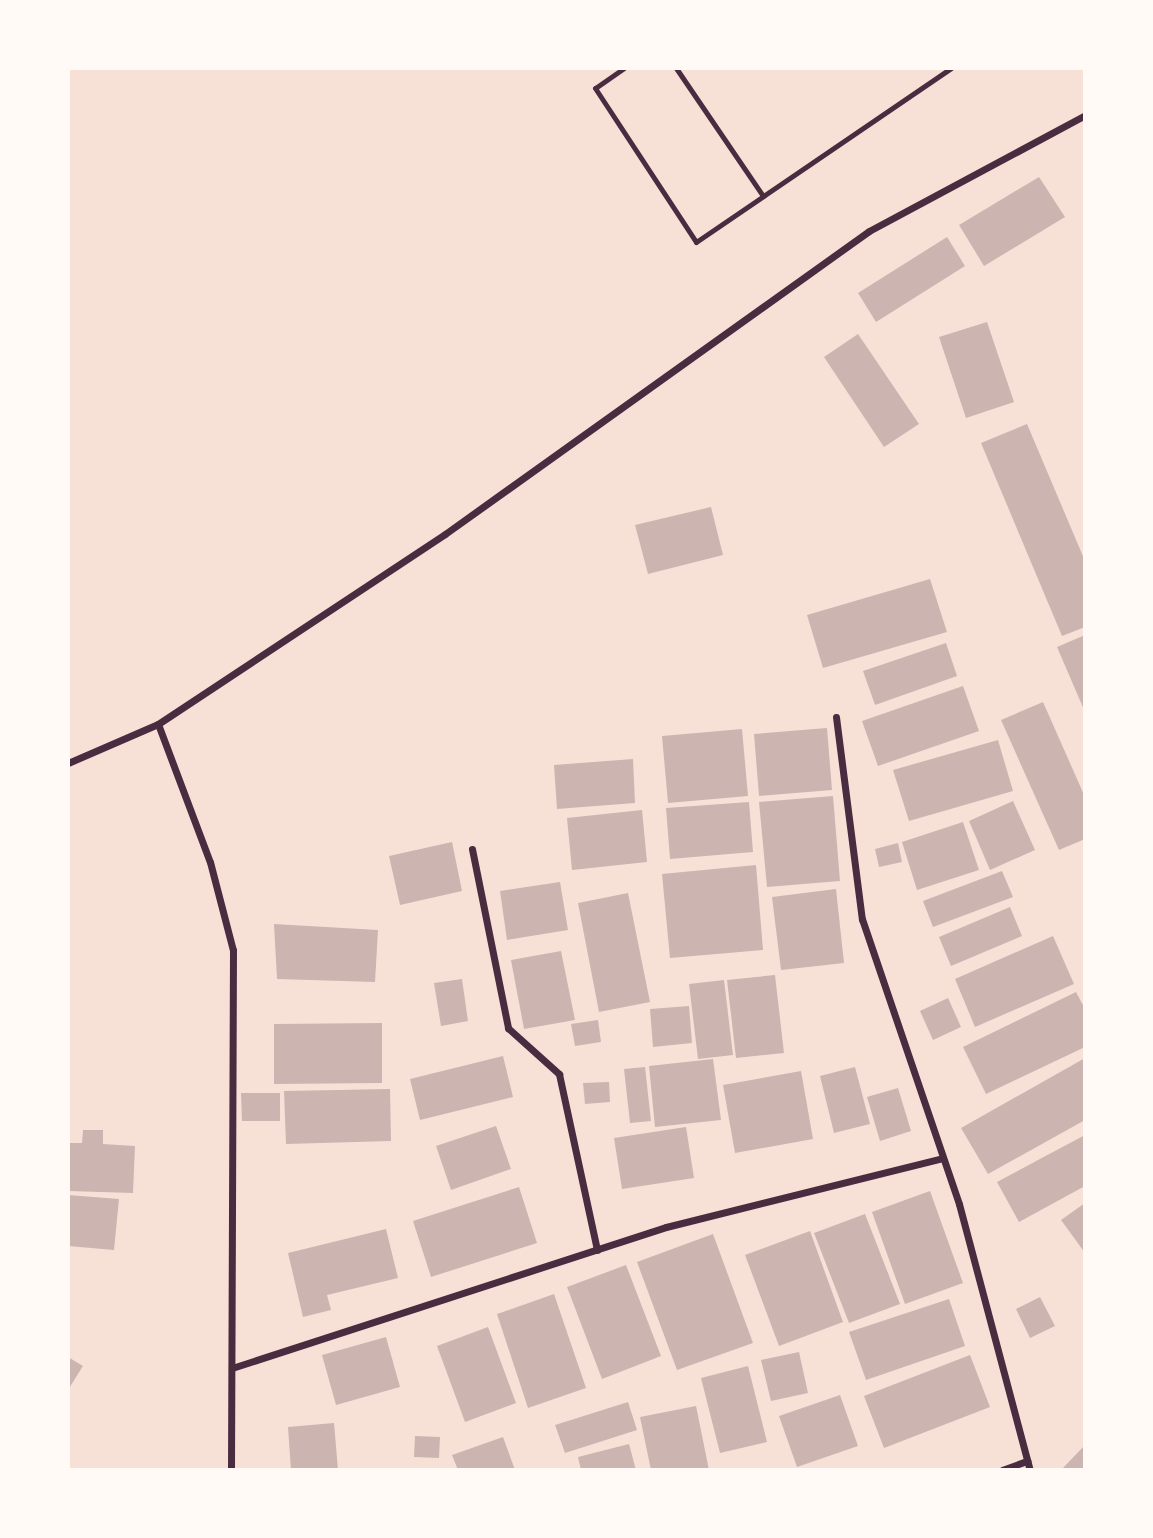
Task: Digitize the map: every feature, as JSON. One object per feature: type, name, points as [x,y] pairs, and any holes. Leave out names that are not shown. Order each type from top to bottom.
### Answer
[{"type":"street","points":[[68,762],[158,724],[559,455],[869,231],[1085,115]]},
{"type":"street","points":[[836,717],[862,919],[943,1158],[1000,1341],[1029,1466],[1002,1470]]},
{"type":"street","points":[[158,724],[210,862],[233,950],[231,1470]]},
{"type":"street","points":[[472,849],[508,1028],[559,1074],[597,1250]]},
{"type":"street","points":[[232,1368],[597,1250],[943,1158]]},
{"type":"lane","points":[[624,68],[595,88],[696,242],[951,68]]},
{"type":"lane","points":[[676,68],[763,196]]},
{"type":"building","points":[[1039,177],[1065,217],[984,266],[959,225]]},
{"type":"building","points":[[947,237],[965,266],[876,322],[858,293]]},
{"type":"building","points":[[987,322],[1014,402],[966,418],[939,337]]},
{"type":"building","points":[[858,334],[919,424],[884,447],[824,357]]},
{"type":"building","points":[[1027,424],[1085,561],[1085,627],[1062,636],[981,443]]},
{"type":"building","points":[[711,507],[723,555],[648,574],[635,525]]},
{"type":"building","points":[[930,579],[947,632],[823,668],[807,615]]},
{"type":"building","points":[[1085,635],[1085,712],[1057,647]]},
{"type":"building","points":[[946,643],[957,676],[875,705],[863,671]]},
{"type":"building","points":[[963,686],[979,731],[878,766],[862,721]]},
{"type":"building","points":[[1043,702],[1085,797],[1085,839],[1059,850],[1001,720]]},
{"type":"building","points":[[827,728],[832,790],[759,796],[754,734]]},
{"type":"building","points":[[742,729],[748,796],[668,803],[662,736]]},
{"type":"building","points":[[998,740],[1013,791],[909,821],[893,770]]},
{"type":"building","points":[[633,759],[635,803],[557,809],[554,765]]},
{"type":"building","points":[[833,796],[840,881],[767,887],[759,802]]},
{"type":"building","points":[[1013,801],[1035,850],[990,870],[969,821]]},
{"type":"building","points":[[749,802],[753,852],[670,859],[666,808]]},
{"type":"building","points":[[642,810],[647,862],[572,870],[567,818]]},
{"type":"building","points":[[963,822],[979,870],[917,890],[902,842]]},
{"type":"building","points":[[452,842],[462,891],[400,905],[389,856]]},
{"type":"building","points":[[898,843],[902,862],[879,867],[875,849]]},
{"type":"building","points":[[756,865],[763,950],[670,958],[662,874]]},
{"type":"building","points":[[1002,871],[1013,897],[933,927],[923,901]]},
{"type":"building","points":[[560,882],[568,930],[507,940],[500,891]]},
{"type":"building","points":[[836,889],[844,963],[781,970],[772,897]]},
{"type":"building","points":[[628,893],[650,1002],[599,1012],[578,903]]},
{"type":"building","points":[[1010,907],[1022,936],[951,966],[939,937]]},
{"type":"building","points":[[274,924],[378,930],[375,982],[277,979]]},
{"type":"building","points":[[1053,936],[1074,984],[975,1027],[955,979]]},
{"type":"building","points":[[561,951],[575,1020],[524,1029],[511,960]]},
{"type":"building","points":[[775,975],[784,1053],[736,1058],[727,980]]},
{"type":"building","points":[[462,979],[468,1021],[441,1026],[434,983]]},
{"type":"building","points":[[724,980],[733,1055],[698,1059],[689,984]]},
{"type":"building","points":[[1076,992],[1085,1009],[1085,1047],[986,1094],[963,1047]]},
{"type":"building","points":[[948,998],[961,1027],[933,1040],[920,1011]]},
{"type":"building","points":[[689,1006],[692,1043],[653,1047],[650,1009]]},
{"type":"building","points":[[598,1020],[601,1042],[575,1046],[571,1024]]},
{"type":"building","points":[[382,1023],[382,1083],[274,1084],[274,1024]]},
{"type":"building","points":[[503,1056],[513,1097],[420,1120],[410,1079]]},
{"type":"building","points":[[1085,1058],[1085,1120],[988,1174],[961,1128]]},
{"type":"building","points":[[713,1059],[721,1120],[655,1127],[649,1066]]},
{"type":"building","points":[[645,1067],[651,1121],[630,1123],[624,1069]]},
{"type":"building","points":[[855,1067],[870,1124],[834,1133],[820,1076]]},
{"type":"building","points":[[801,1071],[813,1139],[735,1153],[723,1085]]},
{"type":"building","points":[[609,1082],[610,1102],[585,1104],[583,1083]]},
{"type":"building","points":[[898,1088],[911,1131],[880,1141],[867,1097]]},
{"type":"building","points":[[390,1089],[391,1141],[286,1144],[284,1091]]},
{"type":"building","points":[[241,1093],[280,1093],[280,1121],[242,1121]]},
{"type":"building","points":[[496,1126],[511,1169],[451,1190],[436,1146]]},
{"type":"building","points":[[686,1127],[694,1178],[622,1189],[614,1138]]},
{"type":"building","points":[[83,1130],[103,1130],[103,1144],[135,1146],[133,1193],[68,1191],[68,1143],[82,1143]]},
{"type":"building","points":[[1085,1135],[1085,1186],[1019,1222],[997,1182]]},
{"type":"building","points":[[519,1187],[537,1243],[431,1277],[413,1221]]},
{"type":"building","points":[[930,1191],[963,1283],[905,1304],[872,1212]]},
{"type":"building","points":[[68,1195],[119,1199],[114,1250],[68,1246]]},
{"type":"building","points":[[1085,1203],[1085,1253],[1061,1220]]},
{"type":"building","points":[[865,1214],[900,1304],[849,1323],[814,1233]]},
{"type":"building","points":[[386,1229],[398,1278],[327,1295],[331,1310],[303,1317],[288,1253]]},
{"type":"building","points":[[810,1231],[843,1322],[779,1346],[745,1255]]},
{"type":"building","points":[[713,1234],[753,1343],[677,1370],[637,1262]]},
{"type":"building","points":[[626,1265],[661,1356],[602,1379],[567,1287]]},
{"type":"building","points":[[554,1294],[586,1388],[528,1408],[497,1314]]},
{"type":"building","points":[[1040,1297],[1055,1326],[1030,1338],[1016,1309]]},
{"type":"building","points":[[949,1299],[965,1346],[866,1380],[849,1332]]},
{"type":"building","points":[[488,1327],[516,1403],[465,1422],[437,1346]]},
{"type":"building","points":[[386,1337],[400,1387],[336,1405],[322,1355]]},
{"type":"building","points":[[799,1352],[808,1393],[771,1401],[761,1360]]},
{"type":"building","points":[[970,1355],[990,1407],[884,1448],[864,1396]]},
{"type":"building","points":[[68,1357],[83,1366],[68,1390]]},
{"type":"building","points":[[748,1366],[767,1442],[720,1453],[701,1378]]},
{"type":"building","points":[[840,1395],[858,1446],[797,1467],[779,1416]]},
{"type":"building","points":[[628,1402],[637,1430],[565,1453],[555,1425]]},
{"type":"building","points":[[696,1406],[709,1470],[651,1470],[640,1417]]},
{"type":"building","points":[[334,1423],[338,1470],[291,1470],[288,1427]]},
{"type":"building","points":[[415,1436],[440,1437],[439,1458],[414,1457]]},
{"type":"building","points":[[503,1437],[515,1470],[458,1470],[452,1455]]},
{"type":"building","points":[[629,1444],[636,1470],[581,1470],[578,1457]]},
{"type":"building","points":[[1085,1445],[1085,1470],[1063,1468]]}]
